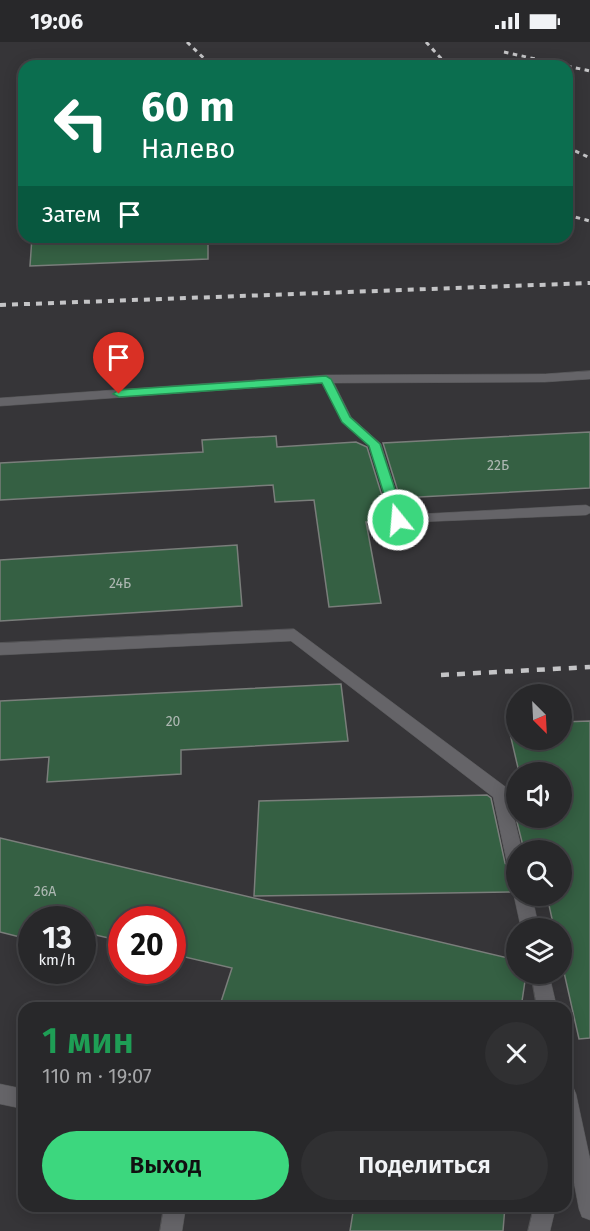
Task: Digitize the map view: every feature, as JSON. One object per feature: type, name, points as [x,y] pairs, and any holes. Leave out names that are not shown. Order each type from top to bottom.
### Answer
[{"type":"lane","points":[[0,402],[326,379],[545,378],[590,375]]},
{"type":"lane","points":[[326,379],[346,419],[375,444],[398,520],[586,510]]},
{"type":"lane","points":[[0,649],[294,636],[501,793],[511,840]]},
{"type":"lane","points":[[542,984],[546,1002]]},
{"type":"lane","points":[[0,1094],[18,1098]]},
{"type":"lane","points":[[572,1128],[590,1209]]},
{"type":"lane","points":[[171,1231],[174,1212]]},
{"type":"lane","points":[[539,1231],[544,1212]]},
{"type":"building","points":[[32,243],[208,243],[208,259],[30,266]]},
{"type":"building","points":[[590,432],[590,488],[400,498],[383,443]]},
{"type":"building","points":[[276,436],[277,447],[356,442],[367,447],[383,499],[375,500],[380,522],[366,522],[381,603],[329,607],[314,500],[275,502],[273,485],[0,500],[0,463],[203,452],[202,440]]},
{"type":"building","points":[[237,545],[242,606],[0,621],[0,560]]},
{"type":"building","points":[[341,684],[348,741],[181,750],[181,774],[47,782],[49,757],[0,760],[0,701]]},
{"type":"building","points":[[590,721],[590,1038],[579,1039],[567,984],[572,984],[572,918],[552,918],[549,906],[572,906],[572,840],[522,840],[518,828],[572,828],[572,762],[517,762],[514,750],[572,750],[572,722]]},
{"type":"building","points":[[487,795],[491,798],[506,865],[506,892],[254,896],[259,801]]},
{"type":"building","points":[[0,838],[506,958],[506,984],[525,984],[522,1002],[221,1002],[232,968],[186,957],[186,906],[108,906],[108,938],[96,935],[96,906],[18,906],[18,936],[0,932]]},
{"type":"building","points":[[353,1212],[505,1212],[503,1231],[350,1231]]},
{"type":"railway","points":[[187,42],[206,60]]},
{"type":"railway","points":[[426,42],[442,60]]},
{"type":"railway","points":[[504,52],[540,60]]},
{"type":"railway","points":[[573,67],[590,71]]},
{"type":"railway","points":[[573,150],[590,158]]},
{"type":"railway","points":[[573,217],[590,221]]},
{"type":"railway","points":[[0,305],[590,283]]},
{"type":"railway","points":[[441,675],[590,667]]},
{"type":"route","points":[[119,394],[326,379],[346,419],[375,444],[398,520]]}]
